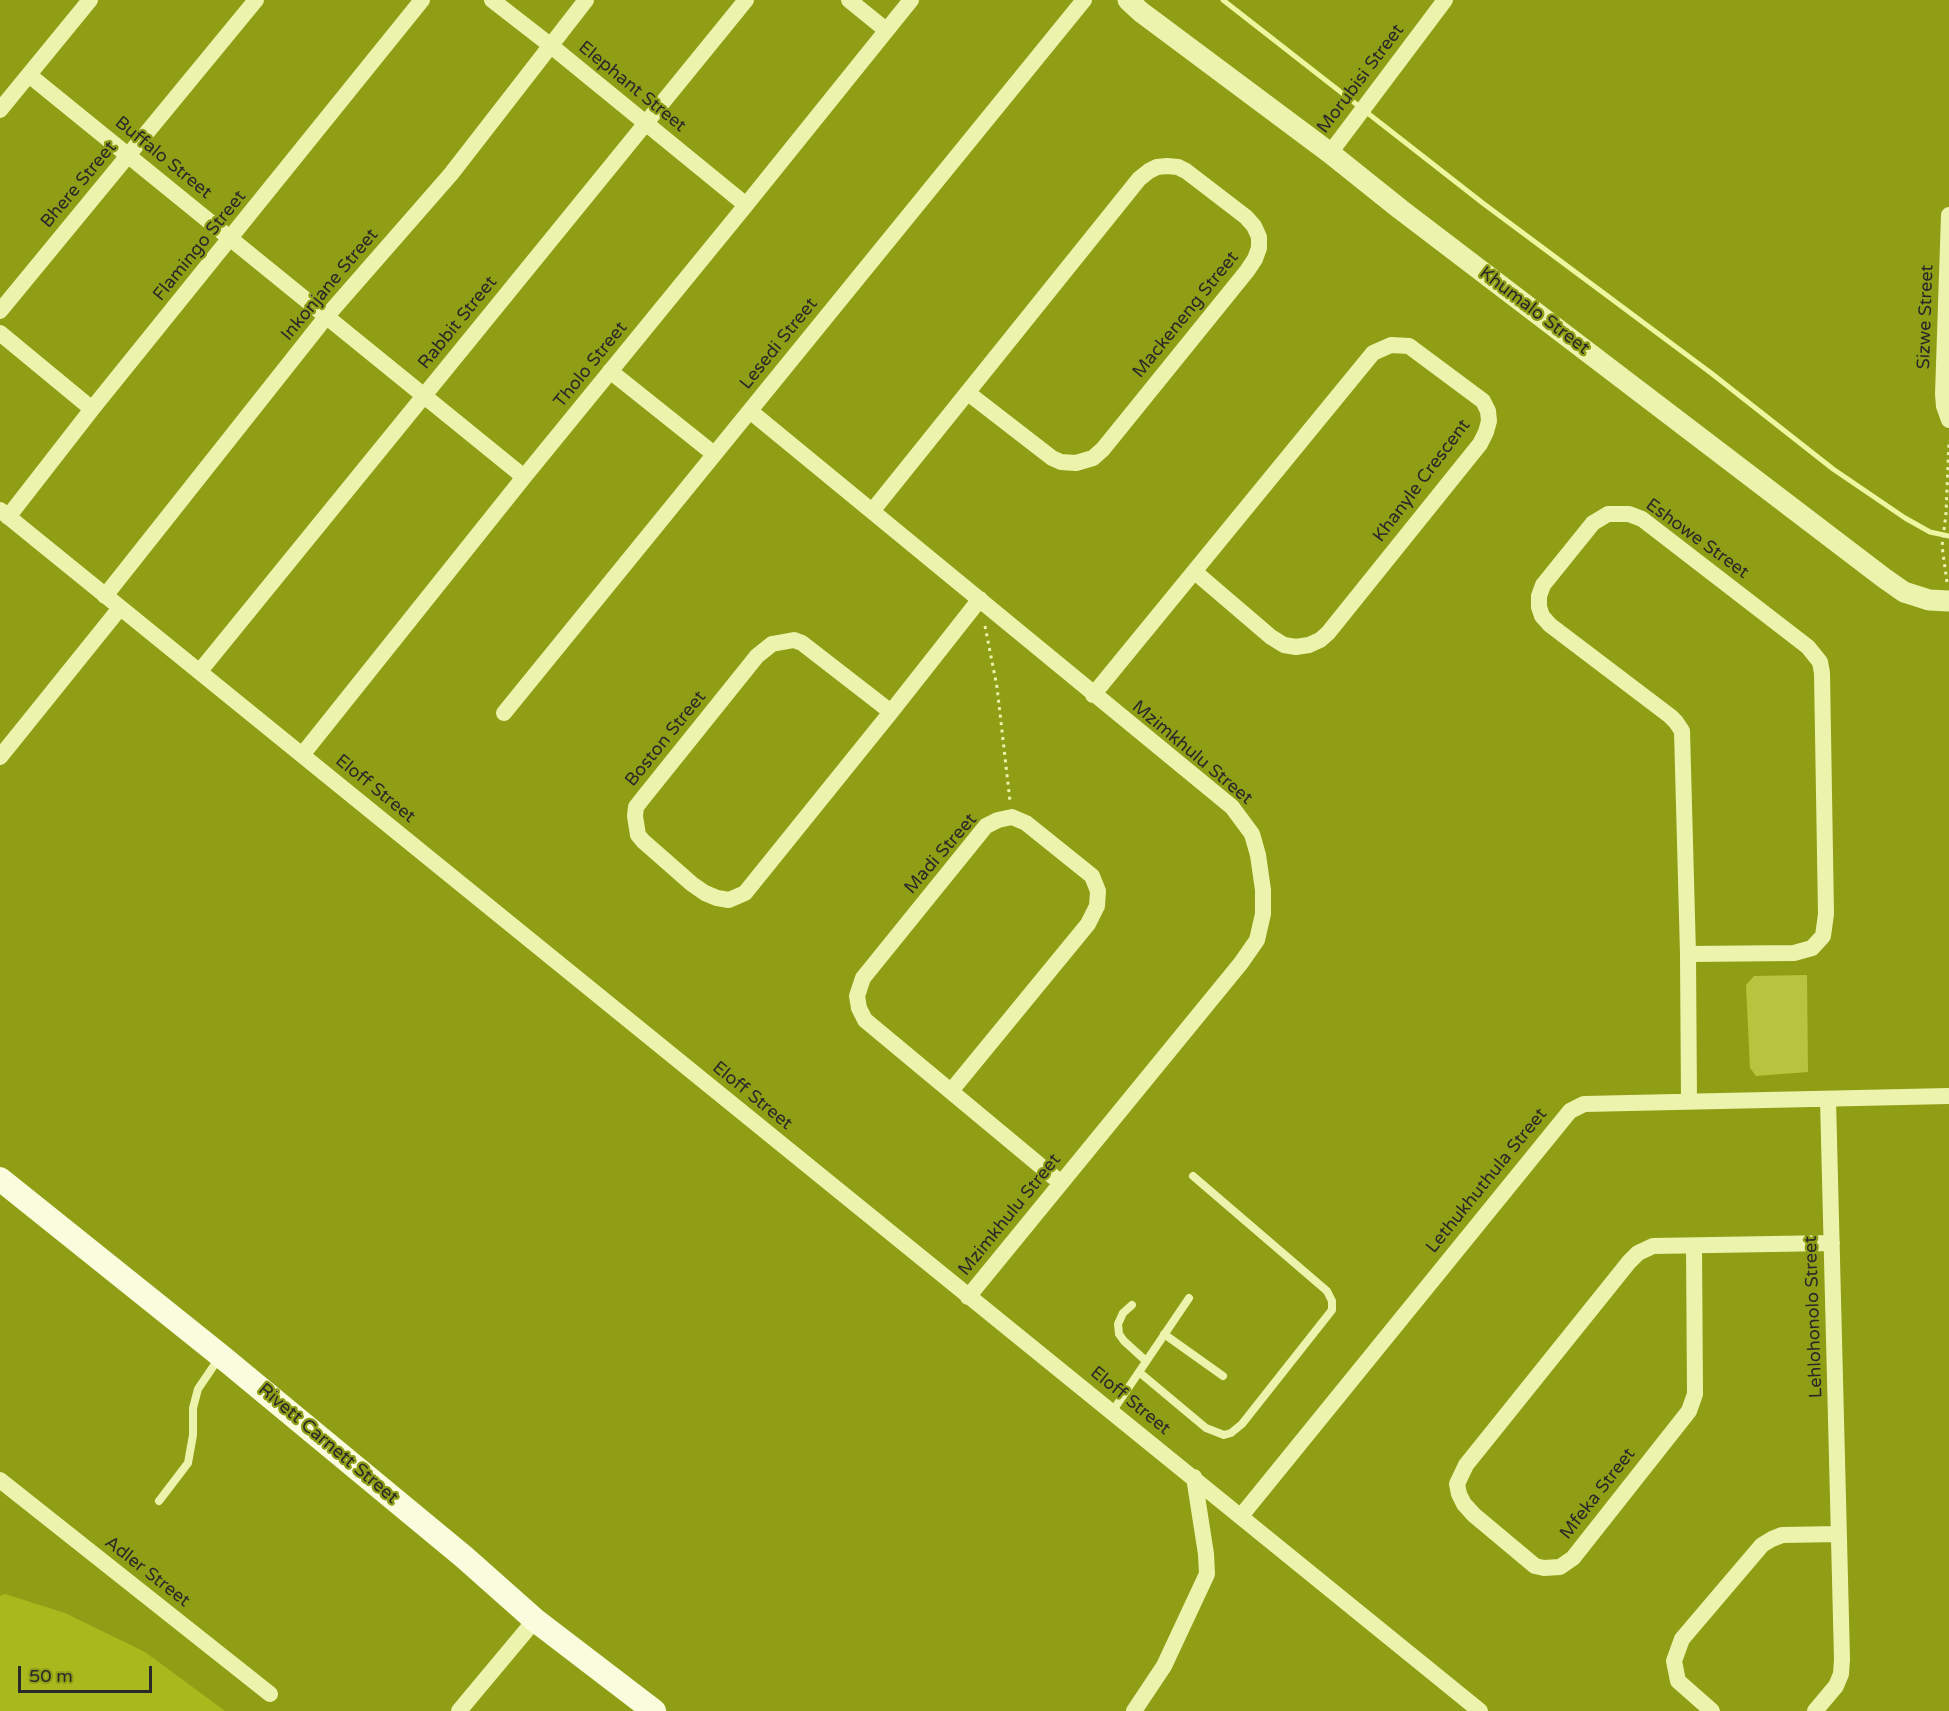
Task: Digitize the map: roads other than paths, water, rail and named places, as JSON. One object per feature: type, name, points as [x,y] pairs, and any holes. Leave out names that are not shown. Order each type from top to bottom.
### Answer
[{"type":"main road","name":"Rivett Carnett Street","points":[[0,1179],[221,1356],[464,1557],[535,1620],[654,1711]]},
{"type":"street","points":[[0,110],[90,0]]},
{"type":"street","name":"Bhere Street","points":[[0,311],[256,0]]},
{"type":"street","name":"Flamingo Street","points":[[4,513],[231,239],[423,0]]},
{"type":"street","name":"Elephant Street","points":[[492,0],[747,205]]},
{"type":"street","name":"Inkonjane Street","points":[[105,596],[326,317],[451,174],[586,0]]},
{"type":"street","name":"Rabbit Street","points":[[200,671],[746,0]]},
{"type":"street","points":[[849,0],[886,30]]},
{"type":"street","name":"Tholo Street","points":[[302,755],[911,0]]},
{"type":"street","name":"Lesedi Street","points":[[504,713],[1084,0]]},
{"type":"street","name":"Khumalo Street","points":[[1128,0],[1884,578],[1904,592],[1929,600],[1948,601]]},
{"type":"street","name":"Morubisi Street","points":[[1330,153],[1444,0]]},
{"type":"street","name":"Buffalo Street","points":[[29,75],[524,477]]},
{"type":"street","name":"Mackeneng Street","points":[[873,510],[1139,179],[1149,171],[1167,166],[1178,167],[1186,171],[1246,217],[1254,226],[1259,237],[1259,248],[1256,258],[1247,271],[1103,449],[1093,458],[1076,463],[1061,462],[1052,458],[968,393]]},
{"type":"street","name":"Sizwe Street","points":[[1949,215],[1943,394],[1949,420]]},
{"type":"street","points":[[0,333],[92,409]]},
{"type":"street","name":"Khanyle Crescent","points":[[1093,694],[1196,572],[1365,361],[1381,348],[1391,345],[1409,346],[1483,401],[1490,421],[1480,444],[1320,640],[1296,647],[1284,645],[1271,637],[1196,572]]},
{"type":"street","points":[[610,371],[714,454]]},
{"type":"street","name":"Mzimkhulu Street","points":[[750,411],[1232,807],[1252,834],[1258,855],[1263,890],[1263,914],[1257,940],[1241,963],[968,1297]]},
{"type":"street","name":"Eloff Street","points":[[4,513],[1480,1711]]},
{"type":"street","name":"Eshowe Street","points":[[1688,954],[1794,953],[1812,948],[1823,936],[1826,914],[1820,662],[1808,647],[1642,519],[1629,514],[1608,514],[1593,523],[1543,585],[1539,596],[1539,607],[1542,616],[1550,625],[1670,716],[1679,726],[1682,738],[1688,954],[1689,1101]]},
{"type":"street","name":"Boston Street","points":[[891,712],[802,643],[794,640],[772,644],[757,656],[636,807],[634,816],[638,835],[683,877],[705,893],[729,900],[738,898],[752,886],[891,712],[980,599]]},
{"type":"street","points":[[1,754],[120,608]]},
{"type":"street","name":"Madi Street","points":[[951,1091],[1088,924],[1097,906],[1098,891],[1092,876],[1026,823],[1012,817],[986,826],[863,978],[856,996],[865,1020],[1061,1183]]},
{"type":"street","name":"Lethukhuthula Street","points":[[1241,1516],[1570,1111],[1584,1104],[1949,1096]]},
{"type":"street","name":"Lehlohonolo Street","points":[[1815,1711],[1836,1686],[1841,1674],[1828,1099]]},
{"type":"street","name":"Mfeka Street","points":[[1694,1246],[1695,1394],[1689,1411],[1573,1558],[1560,1567],[1535,1566],[1483,1523],[1464,1504],[1457,1484],[1466,1465],[1638,1253],[1653,1246],[1832,1244]]},
{"type":"street","points":[[1134,1711],[1164,1666],[1207,1574],[1194,1477]]},
{"type":"street","name":"Adler Street","points":[[1,1482],[270,1694]]},
{"type":"street","points":[[1712,1711],[1678,1681],[1674,1661],[1682,1639],[1762,1545],[1782,1535],[1839,1534]]},
{"type":"street","points":[[459,1711],[535,1620]]},
{"type":"lane","points":[[1139,1372],[1206,1428],[1224,1435],[1242,1424],[1332,1310],[1332,1300],[1327,1291],[1193,1176]]},
{"type":"lane","points":[[1112,1412],[1189,1298]]},
{"type":"lane","points":[[1132,1305],[1123,1313],[1118,1324],[1119,1334],[1146,1361]]},
{"type":"lane","points":[[1164,1334],[1223,1376]]},
{"type":"lane","points":[[159,1502],[188,1463],[193,1435],[193,1408],[198,1389],[221,1356]]},
{"type":"waterway","points":[[1223,0],[1484,204],[1711,373],[1833,469],[1905,518],[1930,532],[1949,536]]}]
